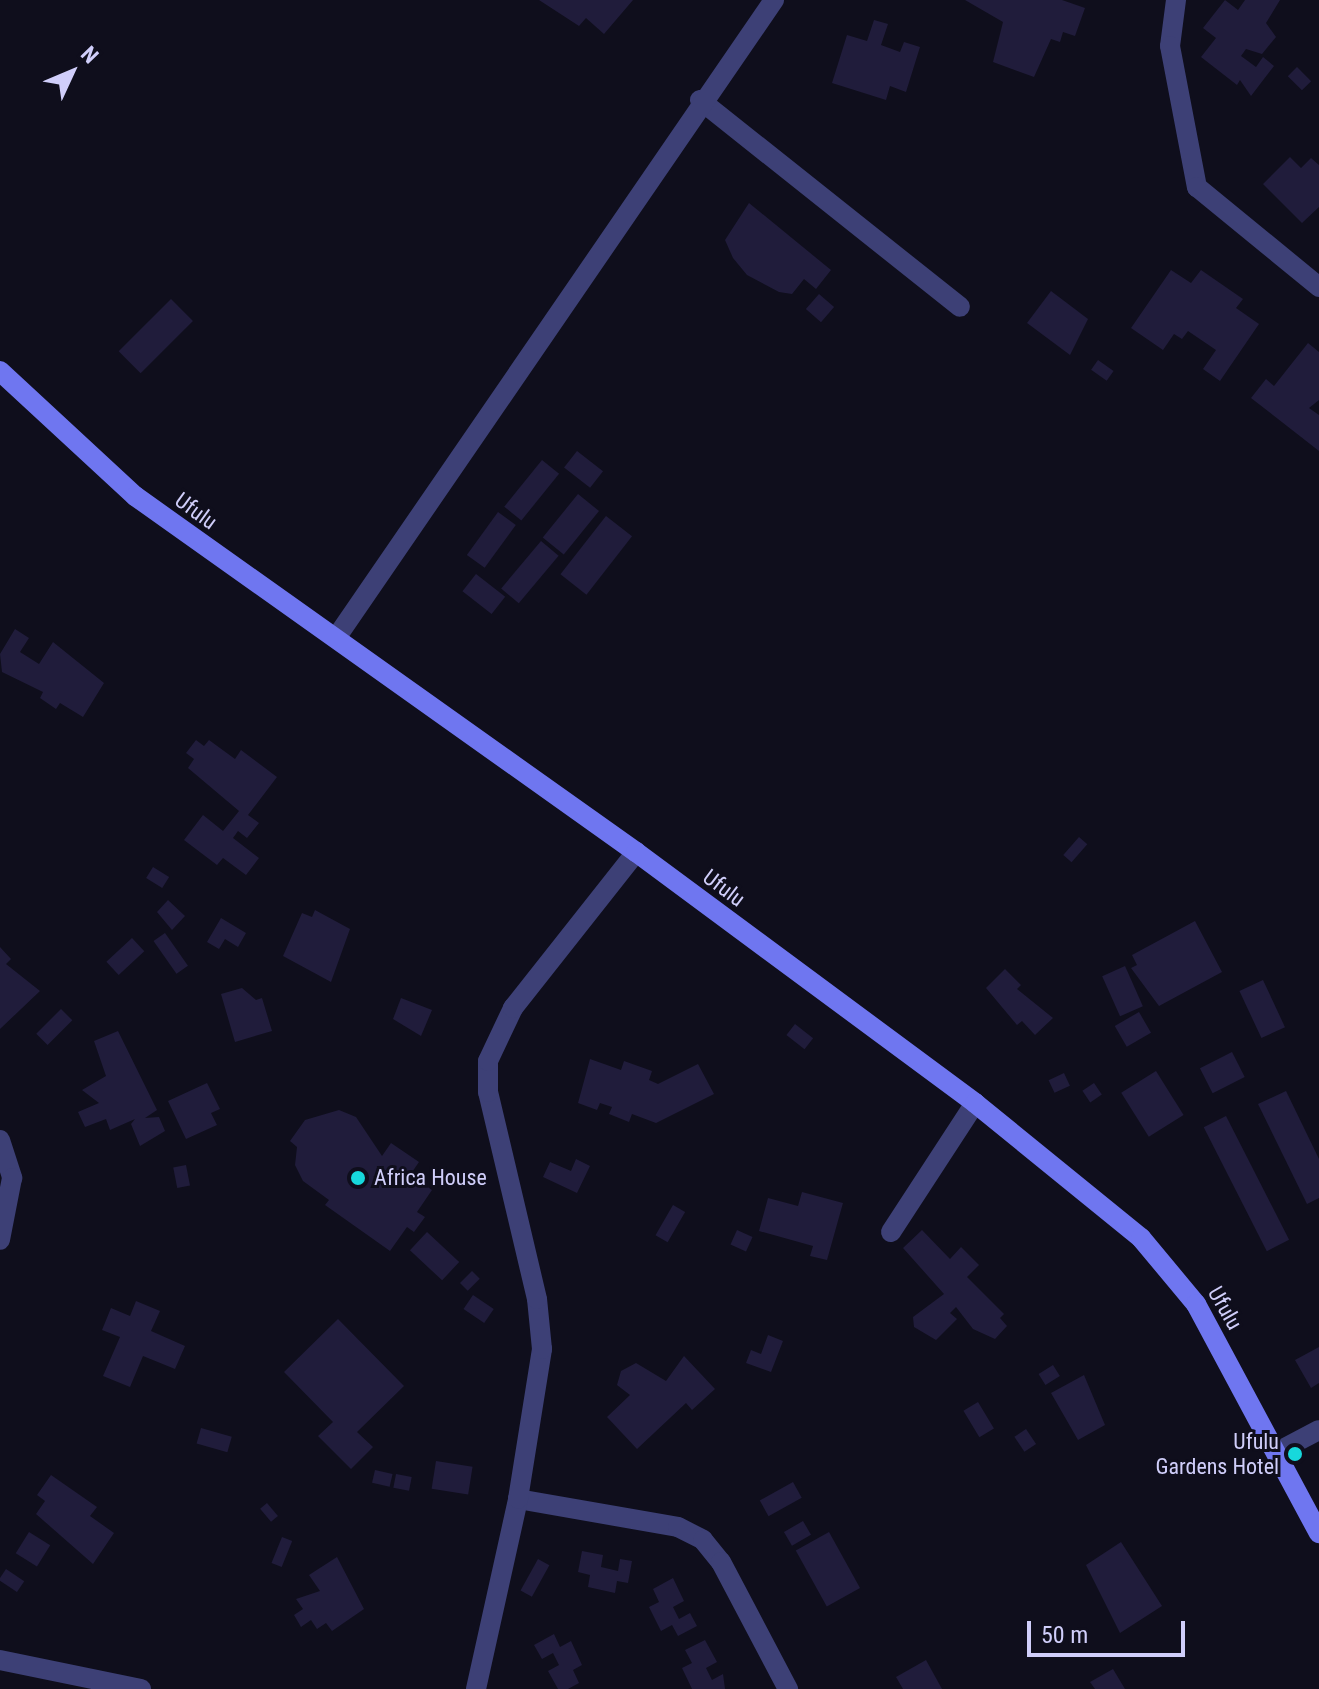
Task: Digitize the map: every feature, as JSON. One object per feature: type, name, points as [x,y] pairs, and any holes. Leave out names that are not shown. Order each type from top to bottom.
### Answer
[{"type":"street","points":[[336,638],[700,100],[774,0]]},
{"type":"street","points":[[1176,0],[1170,46],[1197,187],[1315,275]]},
{"type":"street","points":[[700,100],[960,307]]},
{"type":"street","name":"Ufulu","points":[[0,371],[135,496],[636,852],[975,1103],[1166,1262],[1277,1452],[1319,1533]]},
{"type":"street","points":[[476,1689],[518,1499],[542,1332],[494,1126],[488,1061],[513,1008],[636,852]]},
{"type":"street","points":[[891,1232],[975,1103]]},
{"type":"street","points":[[0,1140],[12,1178],[0,1240]]},
{"type":"street","points":[[1277,1452],[1319,1430]]},
{"type":"street","points":[[518,1499],[678,1527],[703,1540],[721,1562],[788,1689]]},
{"type":"street","points":[[0,1660],[141,1689]]},
{"type":"building","points":[[539,0],[633,0],[604,34],[586,18],[579,26]]},
{"type":"building","points":[[965,0],[1062,0],[1085,8],[1075,36],[1063,32],[1060,42],[1051,39],[1034,77],[993,62],[1003,22]]},
{"type":"building","points":[[1225,0],[1238,10],[1245,0],[1280,0],[1266,23],[1276,37],[1262,54],[1246,49],[1241,56],[1256,67],[1263,57],[1274,66],[1251,96],[1240,80],[1237,85],[1201,57],[1216,38],[1203,28]]},
{"type":"building","points":[[874,20],[888,24],[881,45],[900,52],[904,42],[920,47],[906,92],[890,86],[886,100],[832,83],[847,35],[867,41]]},
{"type":"building","points":[[1297,67],[1311,81],[1302,90],[1288,76]]},
{"type":"building","points":[[1290,157],[1301,168],[1311,158],[1319,165],[1319,207],[1302,223],[1263,184]]},
{"type":"building","points":[[749,203],[831,270],[816,289],[804,279],[792,294],[779,292],[747,275],[733,258],[725,240]]},
{"type":"building","points":[[1171,270],[1191,283],[1201,270],[1243,299],[1236,308],[1259,324],[1220,381],[1203,369],[1216,350],[1188,331],[1182,339],[1174,334],[1163,350],[1131,328]]},
{"type":"building","points":[[1051,291],[1088,319],[1070,355],[1027,323]]},
{"type":"building","points":[[819,294],[834,307],[821,322],[806,309]]},
{"type":"building","points":[[171,299],[193,321],[141,373],[119,351]]},
{"type":"building","points":[[1308,343],[1319,352],[1319,400],[1309,408],[1319,415],[1319,451],[1251,398],[1266,379],[1274,386]]},
{"type":"building","points":[[1098,360],[1114,371],[1107,381],[1091,370]]},
{"type":"building","points":[[577,451],[603,471],[590,488],[564,468]]},
{"type":"building","points":[[542,460],[559,474],[521,520],[504,507]]},
{"type":"building","points":[[578,494],[599,511],[564,555],[543,538]]},
{"type":"building","points":[[498,512],[516,525],[485,568],[467,555]]},
{"type":"building","points":[[606,516],[632,536],[586,595],[560,574]]},
{"type":"building","points":[[541,541],[559,556],[519,603],[501,588]]},
{"type":"building","points":[[476,574],[505,597],[492,614],[462,591]]},
{"type":"building","points":[[15,629],[29,638],[20,652],[39,664],[53,642],[104,683],[83,717],[60,703],[56,709],[40,698],[43,692],[2,672],[0,654]]},
{"type":"building","points":[[196,740],[204,746],[209,740],[235,759],[241,750],[277,777],[248,815],[259,823],[247,838],[238,831],[233,838],[259,858],[246,875],[223,858],[217,865],[184,840],[203,815],[223,831],[239,811],[188,768],[194,759],[186,753]]},
{"type":"building","points":[[1079,837],[1087,844],[1072,862],[1063,855]]},
{"type":"building","points":[[153,867],[169,877],[162,888],[146,878]]},
{"type":"building","points":[[168,900],[185,916],[172,930],[157,912]]},
{"type":"building","points":[[315,910],[350,929],[331,982],[283,956],[302,913],[312,917]]},
{"type":"building","points":[[221,918],[246,933],[238,947],[225,939],[219,949],[207,942]]},
{"type":"building","points":[[1195,921],[1222,972],[1159,1006],[1131,968],[1137,965],[1132,955]]},
{"type":"building","points":[[165,933],[188,966],[176,974],[154,941]]},
{"type":"building","points":[[132,938],[144,951],[119,975],[106,962]]},
{"type":"building","points":[[0,947],[11,959],[6,964],[40,991],[0,1029]]},
{"type":"building","points":[[1125,966],[1143,1006],[1120,1016],[1102,976]]},
{"type":"building","points":[[1005,969],[1021,985],[1017,989],[1053,1018],[1035,1035],[1022,1021],[1017,1025],[986,988]]},
{"type":"building","points":[[1263,980],[1285,1027],[1261,1038],[1239,991]]},
{"type":"building","points":[[242,988],[256,1000],[262,998],[272,1031],[235,1042],[221,994]]},
{"type":"building","points":[[401,998],[432,1010],[421,1036],[393,1019]]},
{"type":"building","points":[[61,1009],[72,1020],[48,1045],[36,1034]]},
{"type":"building","points":[[1139,1012],[1151,1033],[1127,1047],[1115,1026]]},
{"type":"building","points":[[795,1024],[813,1038],[805,1049],[786,1035]]},
{"type":"building","points":[[118,1031],[157,1110],[145,1118],[159,1117],[165,1131],[140,1146],[131,1124],[135,1119],[110,1130],[106,1119],[85,1127],[78,1112],[99,1103],[82,1090],[106,1076],[94,1041]]},
{"type":"building","points":[[1232,1052],[1245,1077],[1213,1093],[1200,1068]]},
{"type":"building","points":[[590,1059],[621,1070],[624,1061],[652,1071],[649,1080],[658,1084],[698,1064],[714,1094],[656,1123],[632,1114],[629,1122],[609,1114],[612,1107],[600,1103],[597,1110],[578,1103]]},
{"type":"building","points":[[1156,1071],[1184,1115],[1149,1137],[1121,1093]]},
{"type":"building","points":[[1064,1073],[1070,1086],[1055,1093],[1049,1080]]},
{"type":"building","points":[[207,1083],[220,1109],[211,1113],[217,1125],[186,1139],[168,1101]]},
{"type":"building","points":[[1094,1083],[1102,1095],[1090,1102],[1082,1091]]},
{"type":"building","points":[[1286,1091],[1319,1159],[1319,1198],[1307,1204],[1258,1104]]},
{"type":"building","name":"Africa House","points":[[339,1110],[356,1117],[382,1156],[391,1143],[419,1162],[410,1175],[432,1190],[417,1212],[425,1217],[414,1232],[407,1227],[390,1251],[325,1205],[329,1200],[303,1181],[295,1165],[297,1147],[290,1141],[305,1120]]},
{"type":"building","points":[[1226,1116],[1289,1240],[1267,1251],[1204,1127]]},
{"type":"building","points":[[576,1159],[590,1166],[577,1193],[543,1177],[550,1162],[571,1171]]},
{"type":"building","points":[[186,1165],[190,1186],[177,1188],[173,1167]]},
{"type":"building","points":[[802,1192],[843,1203],[827,1260],[810,1256],[813,1246],[759,1231],[768,1198],[798,1206]]},
{"type":"building","points":[[673,1205],[685,1212],[668,1242],[656,1235]]},
{"type":"building","points":[[737,1230],[753,1237],[746,1252],[730,1245]]},
{"type":"building","points":[[922,1230],[950,1259],[961,1247],[979,1265],[967,1277],[1004,1314],[1000,1318],[1007,1326],[995,1339],[973,1329],[956,1307],[950,1313],[957,1319],[936,1340],[914,1327],[913,1317],[944,1294],[903,1248]]},
{"type":"building","points":[[427,1232],[459,1262],[442,1280],[410,1250]]},
{"type":"building","points":[[472,1271],[480,1279],[468,1291],[460,1283]]},
{"type":"building","points":[[473,1295],[494,1309],[484,1323],[463,1309]]},
{"type":"building","points":[[136,1301],[160,1311],[151,1331],[185,1346],[175,1369],[143,1356],[130,1387],[103,1376],[120,1337],[102,1330],[111,1308],[130,1316]]},
{"type":"building","points":[[338,1319],[404,1386],[357,1432],[373,1447],[351,1469],[318,1436],[333,1422],[284,1372]]},
{"type":"building","points":[[768,1335],[783,1341],[771,1372],[746,1363],[751,1350],[761,1354]]},
{"type":"building","points":[[1319,1347],[1319,1383],[1311,1388],[1295,1360]]},
{"type":"building","points":[[684,1356],[715,1389],[692,1410],[686,1403],[637,1449],[607,1417],[630,1395],[617,1385],[621,1371],[636,1363],[666,1381]]},
{"type":"building","points":[[1053,1365],[1060,1376],[1045,1385],[1039,1374]]},
{"type":"building","points":[[1084,1375],[1105,1425],[1078,1440],[1051,1393]]},
{"type":"building","points":[[978,1402],[994,1429],[979,1437],[963,1411]]},
{"type":"building","points":[[201,1428],[232,1437],[227,1452],[197,1443]]},
{"type":"building","points":[[1026,1429],[1036,1444],[1024,1452],[1014,1437]]},
{"type":"building","points":[[436,1461],[473,1467],[468,1494],[432,1489]]},
{"type":"building","points":[[375,1470],[393,1474],[390,1487],[372,1483]]},
{"type":"building","points":[[396,1474],[412,1477],[409,1491],[393,1488]]},
{"type":"building","points":[[51,1475],[97,1507],[90,1516],[114,1533],[93,1564],[36,1514],[45,1501],[37,1495]]},
{"type":"building","points":[[793,1482],[802,1498],[768,1516],[760,1500]]},
{"type":"building","points":[[267,1503],[278,1516],[271,1522],[260,1509]]},
{"type":"building","points":[[803,1521],[811,1535],[792,1546],[784,1532]]},
{"type":"building","points":[[29,1532],[50,1545],[37,1566],[16,1553]]},
{"type":"building","points":[[829,1532],[860,1588],[827,1606],[796,1550]]},
{"type":"building","points":[[282,1537],[292,1541],[282,1567],[272,1563]]},
{"type":"building","points":[[1121,1542],[1162,1606],[1120,1633],[1086,1565]]},
{"type":"building","points":[[582,1551],[603,1555],[601,1567],[618,1571],[620,1559],[632,1561],[628,1583],[617,1581],[615,1593],[588,1587],[590,1575],[578,1572]]},
{"type":"building","points":[[337,1557],[364,1609],[332,1631],[326,1623],[317,1629],[311,1620],[301,1627],[294,1615],[303,1609],[296,1599],[320,1591],[309,1575]]},
{"type":"building","points":[[538,1559],[549,1565],[532,1597],[521,1590]]},
{"type":"building","points":[[6,1569],[24,1581],[17,1592],[0,1581]]},
{"type":"building","points":[[673,1578],[684,1601],[673,1607],[679,1619],[690,1613],[697,1626],[678,1636],[672,1625],[661,1631],[649,1607],[659,1602],[653,1589]]},
{"type":"building","points":[[554,1634],[560,1647],[571,1641],[582,1665],[573,1670],[579,1683],[568,1689],[558,1689],[548,1671],[559,1665],[553,1653],[542,1659],[534,1645]]},
{"type":"building","points":[[705,1640],[717,1662],[706,1668],[712,1680],[723,1674],[725,1689],[692,1689],[682,1668],[692,1663],[685,1650]]},
{"type":"building","points":[[926,1660],[942,1689],[903,1689],[896,1677]]},
{"type":"building","points":[[1113,1669],[1125,1689],[1095,1689],[1090,1682]]},
{"type":"place","name":"Africa House","points":[[358,1178]]},
{"type":"place","name":"Ufulu Gardens Hotel","points":[[1295,1454]]}]
